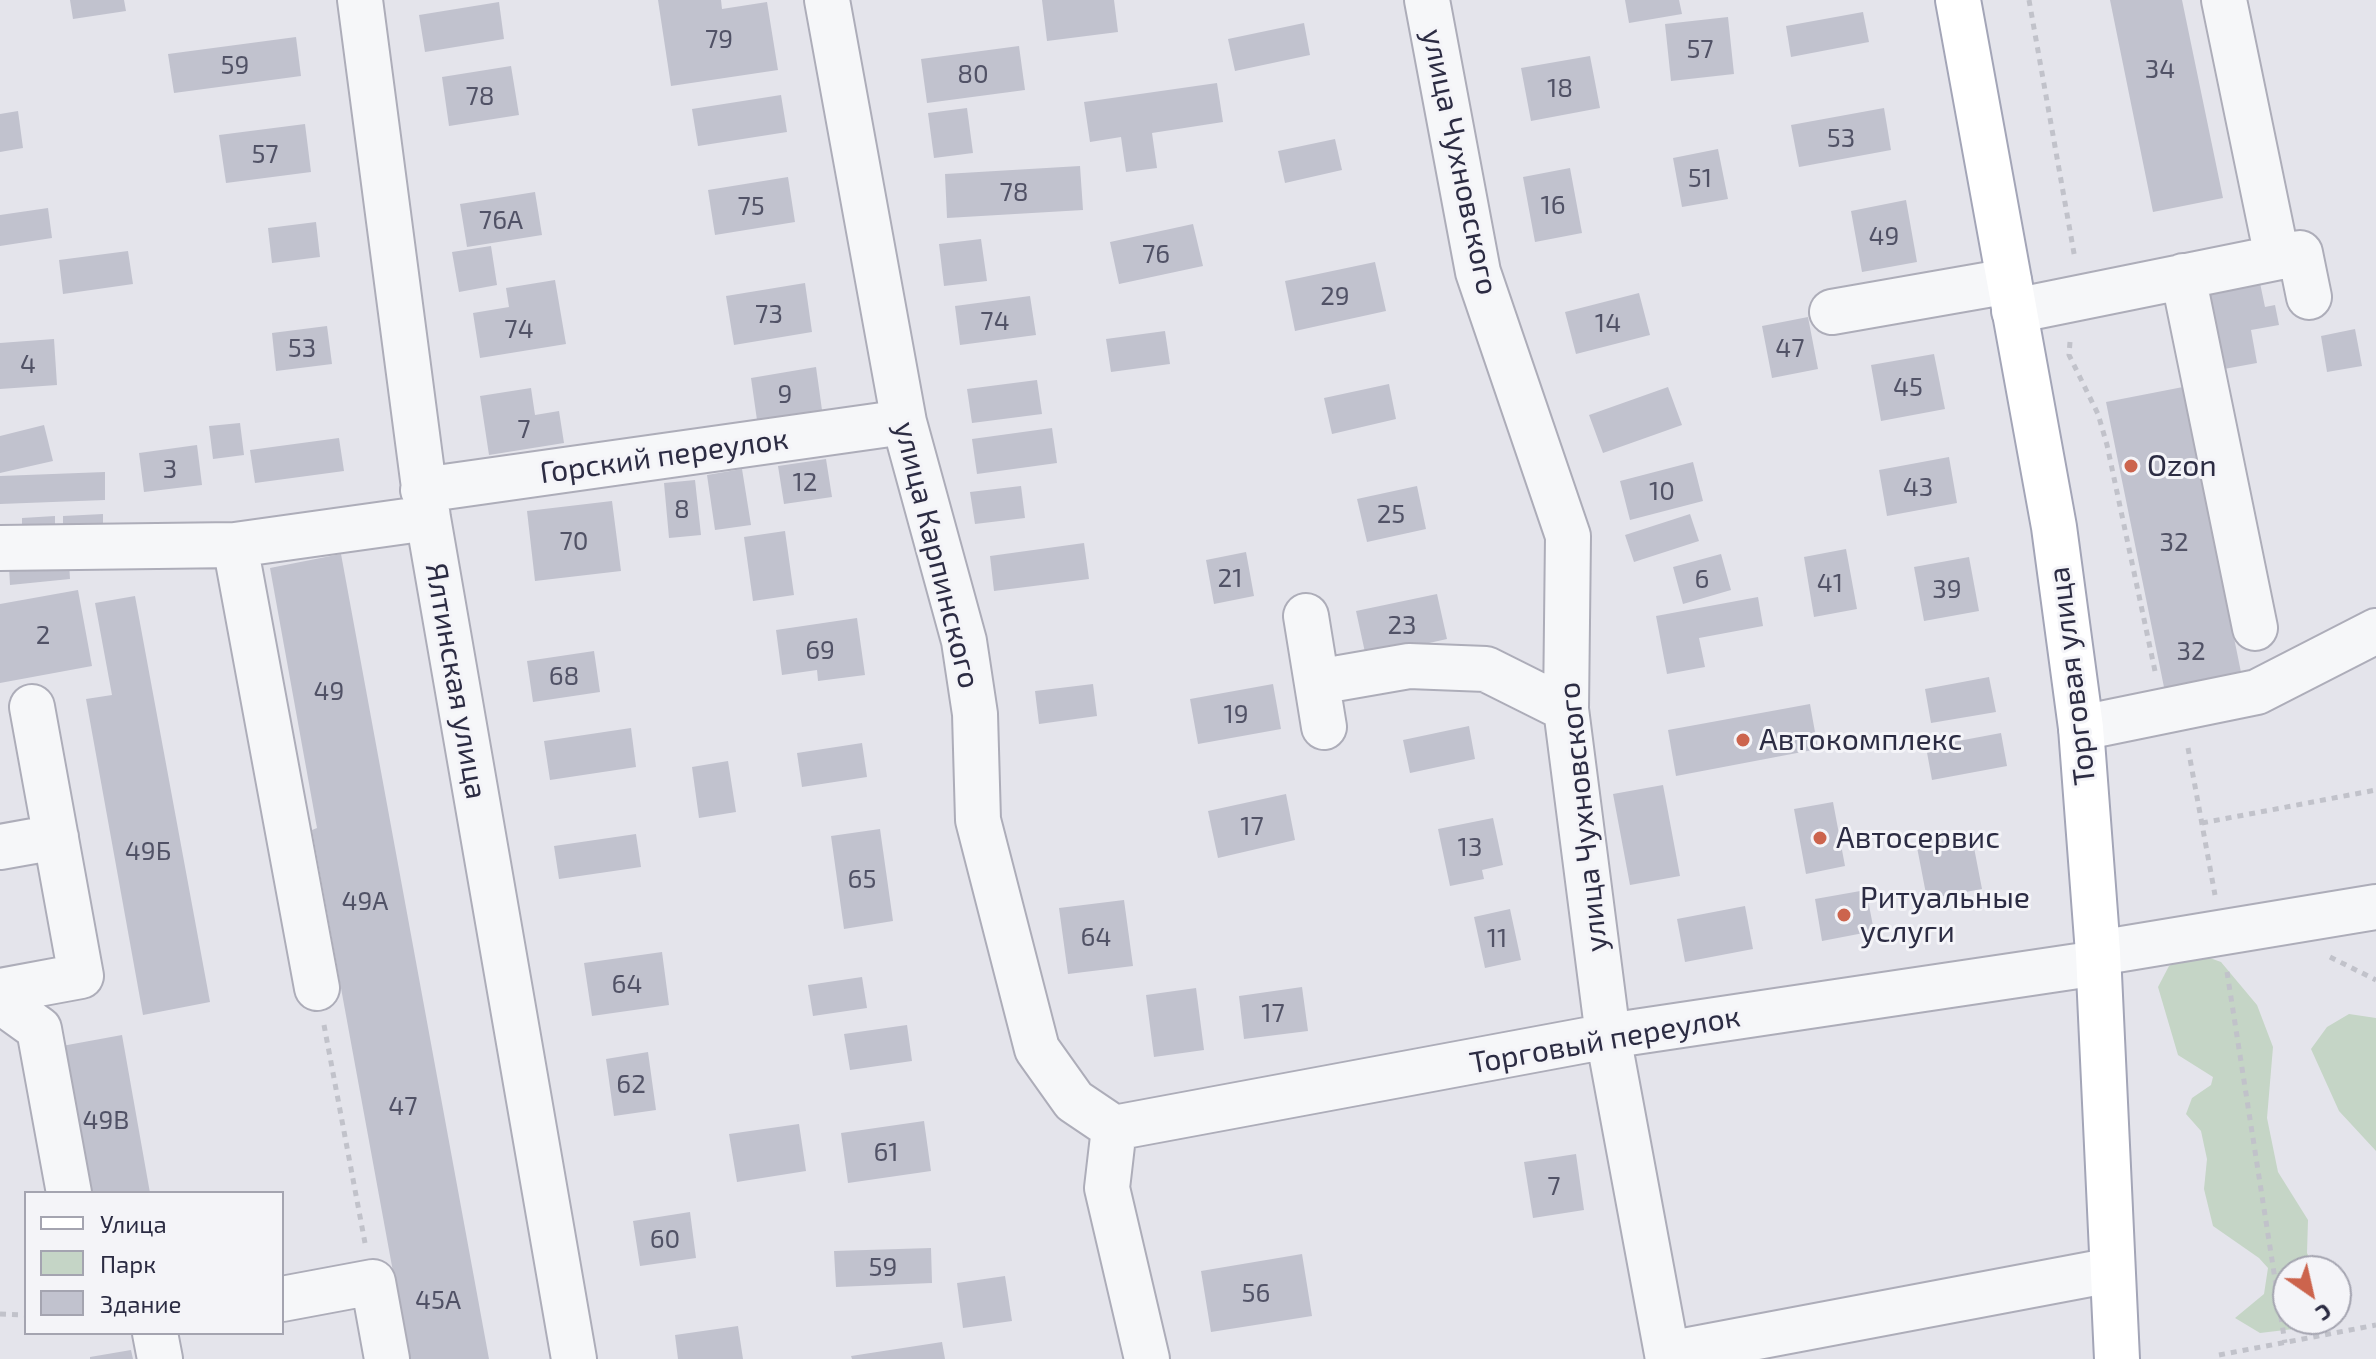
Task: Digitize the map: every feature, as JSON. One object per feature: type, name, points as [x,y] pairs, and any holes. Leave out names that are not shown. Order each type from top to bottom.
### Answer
[{"type":"main road","name":"Торговая улица","points":[[1958,0],[2054,527],[2081,728],[2098,958],[2117,1359]]},
{"type":"street","name":"Ялтинская улица","points":[[360,0],[426,504],[574,1359]]},
{"type":"street","name":"улица Карпинского","points":[[827,0],[904,422],[964,641],[975,714],[978,820],[1037,1049],[1074,1101],[1114,1128]]},
{"type":"street","name":"улица Чухновского","points":[[1427,0],[1478,272],[1568,536],[1566,709],[1608,1036],[1667,1357]]},
{"type":"street","points":[[2224,0],[2277,257]]},
{"type":"street","points":[[1832,312],[2012,296],[2183,276],[2300,253],[2309,297]]},
{"type":"street","points":[[2183,276],[2255,628]]},
{"type":"street","name":"Горский переулок","points":[[0,548],[235,545],[426,504],[904,422]]},
{"type":"street","points":[[235,545],[317,988]]},
{"type":"street","points":[[1306,616],[1324,727]]},
{"type":"street","points":[[2081,728],[2257,692],[2376,631]]},
{"type":"street","points":[[1317,682],[1409,666],[1486,669],[1566,709]]},
{"type":"street","points":[[0,991],[81,976],[32,707]]},
{"type":"street","points":[[0,847],[56,837]]},
{"type":"street","name":"Торговый переулок","points":[[1114,1128],[1608,1036],[2098,958],[2376,907]]},
{"type":"street","points":[[0,1001],[39,1029],[69,1191]]},
{"type":"street","points":[[1114,1128],[1107,1188],[1147,1359]]},
{"type":"street","points":[[1667,1357],[2112,1270]]},
{"type":"street","points":[[284,1299],[373,1282],[387,1359]]},
{"type":"street","points":[[155,1335],[160,1359]]},
{"type":"path","points":[[2202,823],[2376,790]]},
{"type":"path","points":[[317,988],[373,1282]]},
{"type":"path","points":[[0,1314],[24,1315]]},
{"type":"path","points":[[2219,1355],[2376,1325]]},
{"type":"green space","points":[[2193,952],[2221,962],[2257,1005],[2273,1047],[2267,1118],[2278,1172],[2308,1220],[2308,1255],[2272,1255],[2272,1332],[2260,1333],[2235,1318],[2264,1294],[2268,1268],[2259,1258],[2213,1226],[2204,1189],[2207,1159],[2201,1131],[2186,1114],[2192,1098],[2211,1085],[2213,1077],[2178,1055],[2158,987],[2169,966]]},
{"type":"green space","points":[[2349,1014],[2376,1018],[2376,1151],[2339,1111],[2311,1049],[2327,1027]]},
{"type":"building","points":[[70,0],[124,0],[126,11],[73,19]]},
{"type":"building","points":[[658,0],[721,0],[722,9],[767,2],[778,70],[671,86]]},
{"type":"building","points":[[1042,0],[1114,0],[1118,32],[1047,41]]},
{"type":"building","points":[[1625,0],[1679,0],[1682,14],[1629,23]]},
{"type":"building","points":[[2110,0],[2182,0],[2223,198],[2153,212]]},
{"type":"building","points":[[499,2],[504,39],[425,52],[419,15]]},
{"type":"building","points":[[1863,12],[1869,42],[1791,57],[1786,26]]},
{"type":"building","points":[[1728,17],[1734,74],[1671,81],[1665,24]]},
{"type":"building","points":[[1304,23],[1310,55],[1235,71],[1228,39]]},
{"type":"building","points":[[296,37],[301,76],[174,93],[168,54]]},
{"type":"building","points":[[1019,46],[1025,90],[927,103],[921,59]]},
{"type":"building","points":[[1590,56],[1600,108],[1531,121],[1521,68]]},
{"type":"building","points":[[511,66],[519,115],[449,126],[442,77]]},
{"type":"building","points":[[1217,83],[1223,122],[1152,133],[1157,168],[1126,172],[1121,137],[1090,142],[1084,102]]},
{"type":"building","points":[[781,95],[787,132],[698,146],[692,109]]},
{"type":"building","points":[[967,108],[973,153],[934,158],[928,113]]},
{"type":"building","points":[[1884,108],[1891,150],[1799,167],[1791,125]]},
{"type":"building","points":[[18,111],[23,148],[0,152],[0,114]]},
{"type":"building","points":[[305,124],[311,172],[226,183],[219,135]]},
{"type":"building","points":[[1335,139],[1342,170],[1285,183],[1278,151]]},
{"type":"building","points":[[1718,149],[1728,199],[1682,207],[1673,158]]},
{"type":"building","points":[[1080,166],[1083,210],[947,218],[945,174]]},
{"type":"building","points":[[1570,168],[1582,233],[1535,242],[1523,177]]},
{"type":"building","points":[[788,177],[795,222],[715,235],[708,190]]},
{"type":"building","points":[[535,192],[542,235],[467,247],[460,204]]},
{"type":"building","points":[[1906,200],[1917,262],[1862,272],[1851,211]]},
{"type":"building","points":[[48,208],[52,238],[0,246],[0,215]]},
{"type":"building","points":[[316,222],[320,257],[272,263],[268,228]]},
{"type":"building","points":[[1193,224],[1203,266],[1119,284],[1110,242]]},
{"type":"building","points":[[981,239],[987,281],[944,286],[939,244]]},
{"type":"building","points":[[491,246],[497,285],[459,292],[452,252]]},
{"type":"building","points":[[128,251],[133,284],[63,294],[59,260]]},
{"type":"building","points":[[1375,262],[1386,311],[1295,331],[1285,281]]},
{"type":"building","points":[[555,280],[566,344],[480,358],[473,313],[509,307],[506,288]]},
{"type":"building","points":[[805,283],[812,332],[734,345],[726,296]]},
{"type":"building","points":[[2260,283],[2265,307],[2275,305],[2279,325],[2251,330],[2257,363],[2224,369],[2210,292]]},
{"type":"building","points":[[1639,293],[1650,335],[1576,354],[1565,312]]},
{"type":"building","points":[[1030,296],[1036,335],[960,345],[955,306]]},
{"type":"building","points":[[1808,317],[1818,369],[1772,378],[1762,326]]},
{"type":"building","points":[[327,326],[332,364],[276,371],[272,333]]},
{"type":"building","points":[[2355,329],[2362,366],[2327,372],[2321,336]]},
{"type":"building","points":[[1165,331],[1170,364],[1111,372],[1106,339]]},
{"type":"building","points":[[54,339],[57,385],[0,389],[0,343]]},
{"type":"building","points":[[1934,354],[1945,409],[1881,421],[1871,365]]},
{"type":"building","points":[[816,367],[822,410],[757,420],[751,378]]},
{"type":"building","points":[[1037,380],[1042,414],[972,423],[967,389]]},
{"type":"building","points":[[1389,384],[1396,419],[1332,434],[1324,398]]},
{"type":"building","points":[[1668,387],[1682,425],[1603,453],[1589,415]]},
{"type":"building","points":[[2183,387],[2243,682],[2166,697],[2106,402]]},
{"type":"building","points":[[531,388],[535,415],[559,411],[564,443],[489,455],[480,396]]},
{"type":"building","points":[[240,423],[244,455],[213,459],[209,426]]},
{"type":"building","points":[[44,425],[53,461],[0,473],[0,436]]},
{"type":"building","points":[[1052,428],[1057,463],[977,474],[972,439]]},
{"type":"building","points":[[339,438],[344,471],[255,483],[250,450]]},
{"type":"building","points":[[197,445],[202,485],[144,492],[139,453]]},
{"type":"building","points":[[1949,457],[1957,503],[1887,516],[1879,470]]},
{"type":"building","points":[[826,459],[832,497],[784,504],[778,466]]},
{"type":"building","points":[[1693,462],[1703,501],[1630,520],[1620,481]]},
{"type":"building","points":[[742,469],[751,525],[715,530],[707,475]]},
{"type":"building","points":[[105,472],[105,500],[0,504],[0,476]]},
{"type":"building","points":[[695,480],[701,535],[669,538],[664,483]]},
{"type":"building","points":[[1021,486],[1025,518],[975,524],[970,492]]},
{"type":"building","points":[[1417,486],[1426,529],[1367,542],[1357,499]]},
{"type":"building","points":[[612,501],[621,571],[535,581],[527,511]]},
{"type":"building","points":[[103,514],[103,530],[63,532],[63,516]]},
{"type":"building","points":[[1690,514],[1699,541],[1634,562],[1625,535]]},
{"type":"building","points":[[55,516],[55,532],[22,534],[22,518]]},
{"type":"building","points":[[785,531],[794,595],[753,601],[744,537]]},
{"type":"building","points":[[1084,543],[1089,579],[994,591],[990,556]]},
{"type":"building","points":[[1846,549],[1857,609],[1814,617],[1804,557]]},
{"type":"building","points":[[1246,552],[1254,596],[1214,604],[1206,560]]},
{"type":"building","points":[[341,554],[489,1359],[409,1359],[312,830],[317,828],[270,568]]},
{"type":"building","points":[[1721,554],[1731,590],[1683,604],[1673,567]]},
{"type":"building","points":[[1969,557],[1979,611],[1924,621],[1914,567]]},
{"type":"building","points":[[69,562],[70,579],[10,585],[9,567]]},
{"type":"building","points":[[78,590],[92,666],[0,683],[0,604]]},
{"type":"building","points":[[1437,594],[1447,639],[1366,657],[1356,611]]},
{"type":"building","points":[[135,596],[210,1002],[143,1015],[86,699],[112,695],[95,603]]},
{"type":"building","points":[[1758,597],[1763,626],[1699,638],[1705,667],[1667,674],[1656,616]]},
{"type":"building","points":[[857,618],[865,675],[818,681],[817,670],[782,675],[776,630]]},
{"type":"building","points":[[594,651],[600,692],[533,702],[527,661]]},
{"type":"building","points":[[1989,677],[1996,712],[1931,723],[1925,689]]},
{"type":"building","points":[[1093,684],[1097,716],[1039,724],[1035,691]]},
{"type":"building","points":[[1273,684],[1281,729],[1198,744],[1190,699]]},
{"type":"building","name":"Автокомплекс","points":[[1810,704],[1818,749],[1676,776],[1668,730]]},
{"type":"building","points":[[1469,726],[1475,759],[1410,773],[1403,740]]},
{"type":"building","points":[[631,728],[636,767],[550,780],[544,741]]},
{"type":"building","points":[[2001,733],[2007,766],[1932,780],[1926,747]]},
{"type":"building","points":[[862,743],[867,777],[802,787],[797,753]]},
{"type":"building","points":[[728,761],[736,812],[699,818],[692,767]]},
{"type":"building","points":[[1663,785],[1680,876],[1630,885],[1613,794]]},
{"type":"building","points":[[1286,794],[1295,840],[1218,858],[1208,811]]},
{"type":"building","name":"Автосервис","points":[[1833,802],[1845,866],[1806,874],[1794,809]]},
{"type":"building","points":[[1493,818],[1503,865],[1482,870],[1484,879],[1450,886],[1438,829]]},
{"type":"building","points":[[880,829],[893,921],[844,929],[831,836]]},
{"type":"building","points":[[1971,832],[1982,889],[1927,899],[1916,842]]},
{"type":"building","points":[[636,834],[641,867],[559,879],[554,846]]},
{"type":"building","name":"Ритуальные услуги","points":[[1866,890],[1874,931],[1822,941],[1815,899]]},
{"type":"building","points":[[1124,900],[1133,966],[1068,974],[1059,908]]},
{"type":"building","points":[[1745,906],[1753,949],[1685,962],[1677,919]]},
{"type":"building","points":[[1510,909],[1521,960],[1485,968],[1474,917]]},
{"type":"building","points":[[662,952],[669,1005],[592,1016],[584,963]]},
{"type":"building","points":[[862,977],[867,1008],[813,1016],[808,985]]},
{"type":"building","points":[[1302,987],[1308,1031],[1244,1039],[1239,996]]},
{"type":"building","points":[[1196,988],[1204,1050],[1154,1057],[1146,995]]},
{"type":"building","points":[[907,1025],[912,1061],[850,1070],[844,1034]]},
{"type":"building","points":[[122,1035],[150,1191],[89,1191],[62,1046]]},
{"type":"building","points":[[648,1052],[656,1110],[614,1116],[606,1059]]},
{"type":"building","points":[[924,1121],[931,1171],[848,1183],[841,1133]]},
{"type":"building","points":[[799,1124],[806,1171],[737,1182],[729,1134]]},
{"type":"building","points":[[1576,1154],[1584,1210],[1533,1218],[1524,1162]]},
{"type":"building","points":[[690,1212],[696,1258],[640,1266],[633,1221]]},
{"type":"building","points":[[931,1248],[932,1283],[836,1287],[834,1251]]},
{"type":"building","points":[[1302,1254],[1312,1316],[1211,1332],[1201,1271]]},
{"type":"building","points":[[1005,1276],[1012,1321],[963,1328],[957,1283]]},
{"type":"building","points":[[738,1326],[743,1359],[678,1359],[675,1335]]},
{"type":"building","points":[[942,1342],[945,1359],[852,1359],[851,1356]]},
{"type":"building","points":[[131,1350],[133,1359],[90,1359],[90,1357]]},
{"type":"place","name":"Ozon","points":[[2131,466]]},
{"type":"place","name":"Автокомплекс","points":[[1743,740]]},
{"type":"place","name":"Автосервис","points":[[1820,838]]},
{"type":"place","name":"Ритуальные услуги","points":[[1844,915]]}]
